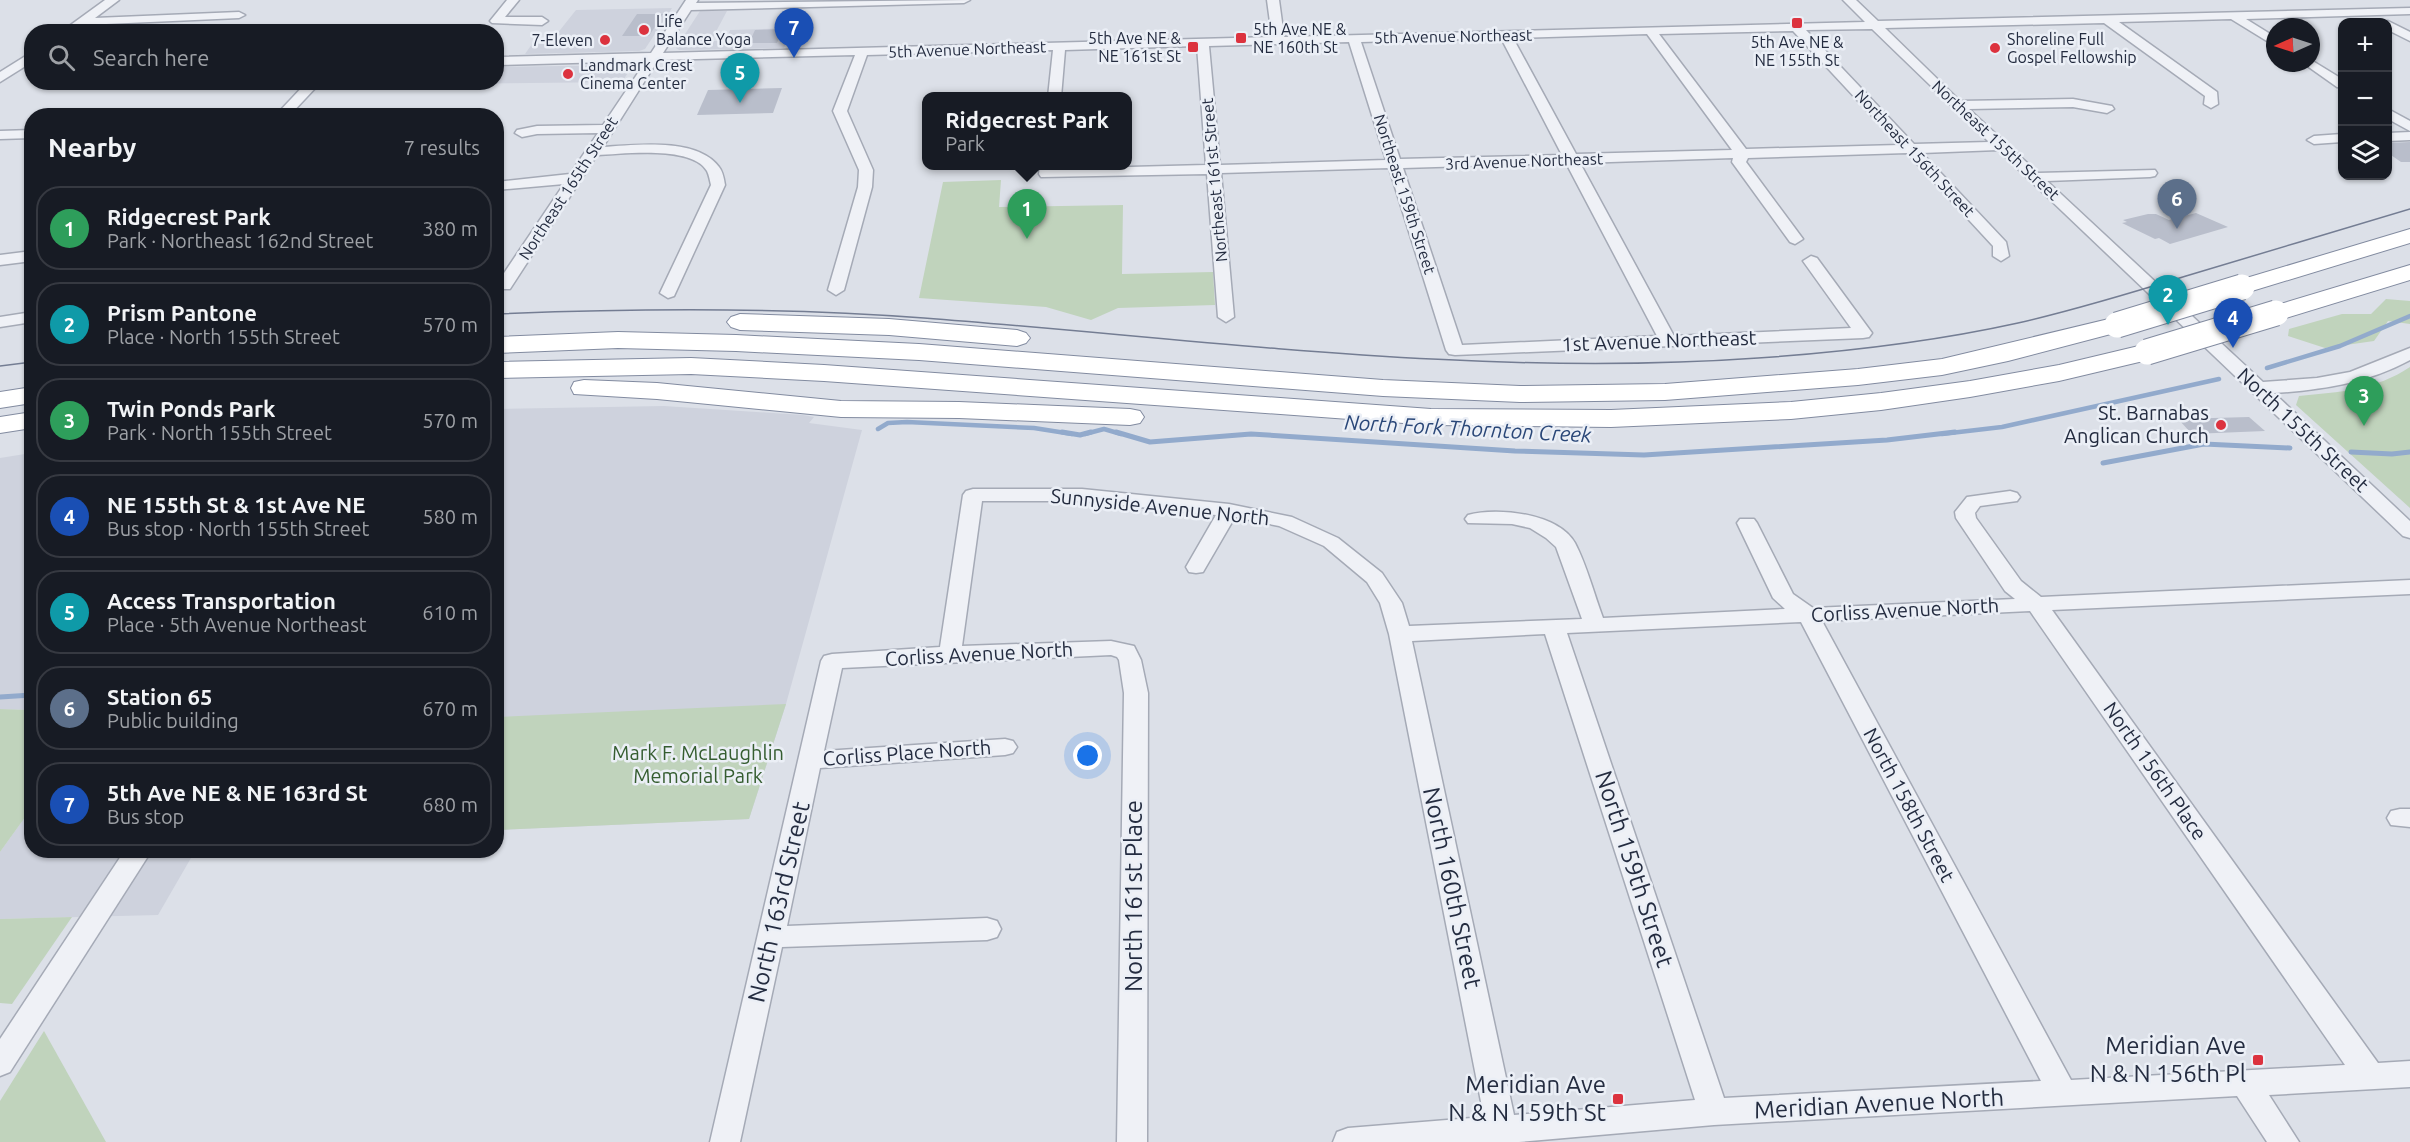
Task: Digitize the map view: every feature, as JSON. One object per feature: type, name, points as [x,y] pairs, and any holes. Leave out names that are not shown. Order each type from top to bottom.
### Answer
[{"type":"highway","points":[[504,345],[618,340],[838,348],[1446,391],[1520,394],[1665,392],[1858,377],[1942,367],[2117,325],[2410,236]]},
{"type":"highway","points":[[504,370],[691,366],[824,373],[1419,416],[1518,420],[1705,416],[1839,407],[1952,393],[2071,372],[2147,352],[2410,272]]},
{"type":"highway","points":[[504,328],[658,322],[889,327],[1119,348],[1446,391]]},
{"type":"highway","points":[[0,384],[24,381]]},
{"type":"highway","points":[[504,387],[657,391],[841,410],[959,410],[1516,433],[1666,429],[1802,420],[1839,407]]},
{"type":"highway","points":[[0,400],[24,396]]},
{"type":"highway","points":[[0,425],[24,421]]},
{"type":"street","points":[[78,24],[113,0]]},
{"type":"street","points":[[513,0],[496,21],[542,21]]},
{"type":"street","points":[[690,4],[964,0]]},
{"type":"street","points":[[1273,0],[1279,41]]},
{"type":"street","name":"Northeast 155th Street","points":[[1849,0],[1957,105],[2144,279]]},
{"type":"street","name":"Northeast 165th Street","points":[[504,286],[690,4]]},
{"type":"street","points":[[2237,11],[2266,35]]},
{"type":"street","name":"5th Avenue Northeast","points":[[504,61],[2108,20],[2237,11],[2256,15],[2410,11]]},
{"type":"street","points":[[2363,12],[2374,18]]},
{"type":"street","points":[[81,22],[142,21],[188,15],[239,15]]},
{"type":"street","points":[[2108,20],[2212,95],[2211,104]]},
{"type":"street","name":"Northeast 156th Street","points":[[1796,27],[2001,245],[2001,256]]},
{"type":"street","points":[[2392,27],[2410,37]]},
{"type":"street","points":[[1651,31],[1742,154],[1739,162],[1795,239]]},
{"type":"street","points":[[1505,35],[1667,339]]},
{"type":"street","name":"Northeast 159th Street","points":[[1354,39],[1455,350]]},
{"type":"street","name":"Northeast 161st Street","points":[[1203,43],[1226,317]]},
{"type":"street","points":[[1054,92],[1059,47]]},
{"type":"street","points":[[836,290],[866,188],[866,170],[840,111],[862,52]]},
{"type":"street","points":[[3,74],[24,61]]},
{"type":"street","points":[[2320,70],[2338,81]]},
{"type":"street","points":[[3,74],[24,72]]},
{"type":"street","points":[[289,108],[307,90]]},
{"type":"street","points":[[1957,105],[2073,103],[2107,109]]},
{"type":"street","points":[[2392,116],[2410,127]]},
{"type":"street","points":[[522,133],[537,130],[606,129]]},
{"type":"street","points":[[0,135],[24,134]]},
{"type":"street","points":[[2392,137],[2410,136]]},
{"type":"street","points":[[2314,140],[2338,138]]},
{"type":"street","name":"3rd Avenue Northeast","points":[[1046,170],[1213,171],[2001,146]]},
{"type":"street","points":[[594,152],[658,150],[688,153],[704,159],[718,174],[718,185],[668,293]]},
{"type":"street","points":[[2035,177],[2150,173]]},
{"type":"street","points":[[504,185],[576,178]]},
{"type":"street","points":[[0,260],[24,257]]},
{"type":"street","name":"1st Avenue Northeast","points":[[1455,350],[1667,339],[1863,333],[1811,261]]},
{"type":"street","name":"North 155th Street","points":[[2144,279],[2410,532]]},
{"type":"street","points":[[0,322],[24,318]]},
{"type":"street","points":[[2257,388],[2314,385],[2350,379],[2389,366],[2410,353]]},
{"type":"street","name":"Sunnyside Avenue North","points":[[950,654],[973,495],[1082,495],[1229,510],[1285,521],[1331,542],[1375,578],[1391,603],[1400,634]]},
{"type":"street","name":"North 156th Place","points":[[2010,497],[1974,501],[1965,512],[1966,518],[2013,586],[2036,604],[2370,1076]]},
{"type":"street","points":[[1196,567],[1229,510]]},
{"type":"street","points":[[1475,519],[1512,518],[1538,524],[1565,544],[1595,625]]},
{"type":"street","name":"North 158th Street","points":[[1747,523],[1784,598],[1808,615],[2063,1094]]},
{"type":"street","name":"Corliss Avenue North","points":[[1400,634],[2410,587]]},
{"type":"street","name":"North 159th Street","points":[[1554,627],[1714,1112]]},
{"type":"street","name":"North 160th Street","points":[[1400,634],[1502,1136]]},
{"type":"street","name":"Corliss Avenue North","points":[[832,661],[1112,648],[1126,651]]},
{"type":"street","name":"North 161st Place","points":[[1126,651],[1130,660],[1136,693],[1132,1142]]},
{"type":"street","name":"North 163rd Street","points":[[725,1142],[832,661]]},
{"type":"street","name":"Corliss Place North","points":[[810,760],[1005,747]]},
{"type":"street","points":[[0,1063],[134,858]]},
{"type":"street","points":[[772,937],[987,929]]},
{"type":"street","name":"Meridian Avenue North","points":[[1348,1142],[1502,1136],[1714,1112],[2410,1074]]},
{"type":"street","points":[[2245,1083],[2284,1142]]},
{"type":"shaded area","points":[[672,8],[645,49],[639,51],[525,54],[532,44],[549,44],[576,10]]},
{"type":"shaded area","points":[[700,11],[727,11],[711,41],[725,41],[730,30],[792,28],[784,48],[679,50],[676,48]]},
{"type":"shaded area","points":[[633,65],[622,82],[504,83],[504,67]]},
{"type":"shaded area","points":[[664,406],[803,415],[814,417],[809,423],[862,430],[786,704],[749,819],[504,830],[504,409]]},
{"type":"shaded area","points":[[24,454],[24,710],[0,709],[0,458]]},
{"type":"shaded area","points":[[24,819],[24,858],[191,858],[158,915],[0,919],[0,852]]},
{"type":"green space","points":[[1001,180],[999,207],[1123,205],[1122,274],[1213,272],[1215,305],[1118,308],[1091,320],[1046,307],[919,298],[943,182]]},
{"type":"green space","points":[[2386,299],[2410,301],[2410,324],[2388,321],[2374,341],[2325,348],[2288,336],[2289,329],[2342,314],[2371,314]]},
{"type":"green space","points":[[2410,367],[2410,508],[2296,405],[2299,396],[2357,389],[2384,381]]},
{"type":"green space","name":"Mark F. McLaughlin Memorial Park","points":[[786,704],[749,819],[504,830],[504,717]]},
{"type":"green space","points":[[0,709],[24,710],[24,819],[0,852]]},
{"type":"green space","points":[[72,917],[12,1004],[0,1003],[0,919]]},
{"type":"green space","points":[[44,1031],[106,1142],[0,1142],[0,1101]]},
{"type":"building","points":[[637,14],[663,14],[649,36],[622,36]]},
{"type":"building","points":[[783,29],[777,43],[749,43],[755,30]]},
{"type":"building","points":[[782,88],[773,113],[697,115],[708,90]]},
{"type":"building","points":[[2410,142],[2410,162],[2401,162],[2392,156],[2392,143]]},
{"type":"building","points":[[2196,213],[2228,227],[2170,244],[2122,223],[2127,222],[2123,220],[2148,214],[2156,214],[2169,220]]},
{"type":"building","name":"St. Barnabas Anglican Church","points":[[2249,417],[2265,431],[2192,434],[2178,419]]},
{"type":"waterway","points":[[2267,368],[2340,346],[2410,316]]},
{"type":"waterway","points":[[1942,434],[2002,427],[2219,379]]},
{"type":"waterway","name":"North Fork Thornton Creek","points":[[878,429],[888,423],[907,422],[1034,428],[1072,434]]},
{"type":"waterway","name":"North Fork Thornton Creek","points":[[1085,434],[1104,429],[1121,434]]},
{"type":"waterway","name":"North Fork Thornton Creek","points":[[1062,432],[1080,435],[1091,432]]},
{"type":"waterway","name":"North Fork Thornton Creek","points":[[1116,432],[1150,442],[1251,434],[1515,451],[1644,455],[1887,440],[1955,432]]},
{"type":"waterway","name":"North Fork Thornton Creek","points":[[2103,463],[2204,444],[2290,448]]},
{"type":"waterway","name":"North Fork Thornton Creek","points":[[2351,452],[2392,454],[2410,452]]},
{"type":"waterway","name":"North Fork Thornton Creek","points":[[0,697],[24,696]]},
{"type":"tram line","points":[[504,314],[763,310],[870,314],[1444,360],[1653,363],[1758,358],[1888,345],[1953,336],[2018,323],[2124,295],[2410,209]]},
{"type":"tram line","points":[[0,366],[24,363]]},
{"type":"place","name":"5th Ave NE & NE 155th St","points":[[1797,23]]},
{"type":"place","name":"Life Balance Yoga","points":[[644,30]]},
{"type":"place","name":"5th Ave NE & NE 160th St","points":[[1241,38]]},
{"type":"place","name":"7-Eleven","points":[[605,40]]},
{"type":"place","name":"5th Ave NE & NE 161st St","points":[[1193,47]]},
{"type":"place","name":"Shoreline Full Gospel Fellowship","points":[[1995,48]]},
{"type":"place","name":"5th Ave NE & NE 163rd St","points":[[794,58]]},
{"type":"place","name":"Landmark Crest Cinema Center","points":[[568,74]]},
{"type":"place","name":"Access Transportation","points":[[740,103]]},
{"type":"place","name":"Station 65","points":[[2177,229]]},
{"type":"place","name":"Ridgecrest Park","points":[[1027,239]]},
{"type":"place","name":"Prism Pantone","points":[[2168,325]]},
{"type":"place","name":"NE 155th St & 1st Ave NE","points":[[2233,348]]},
{"type":"place","name":"St. Barnabas Anglican Church","points":[[2221,425]]},
{"type":"place","name":"Twin Ponds Park","points":[[2364,426]]},
{"type":"place","name":"Meridian Ave N & N 156th Pl","points":[[2258,1060]]},
{"type":"place","name":"Meridian Ave N & N 159th St","points":[[1618,1099]]}]
